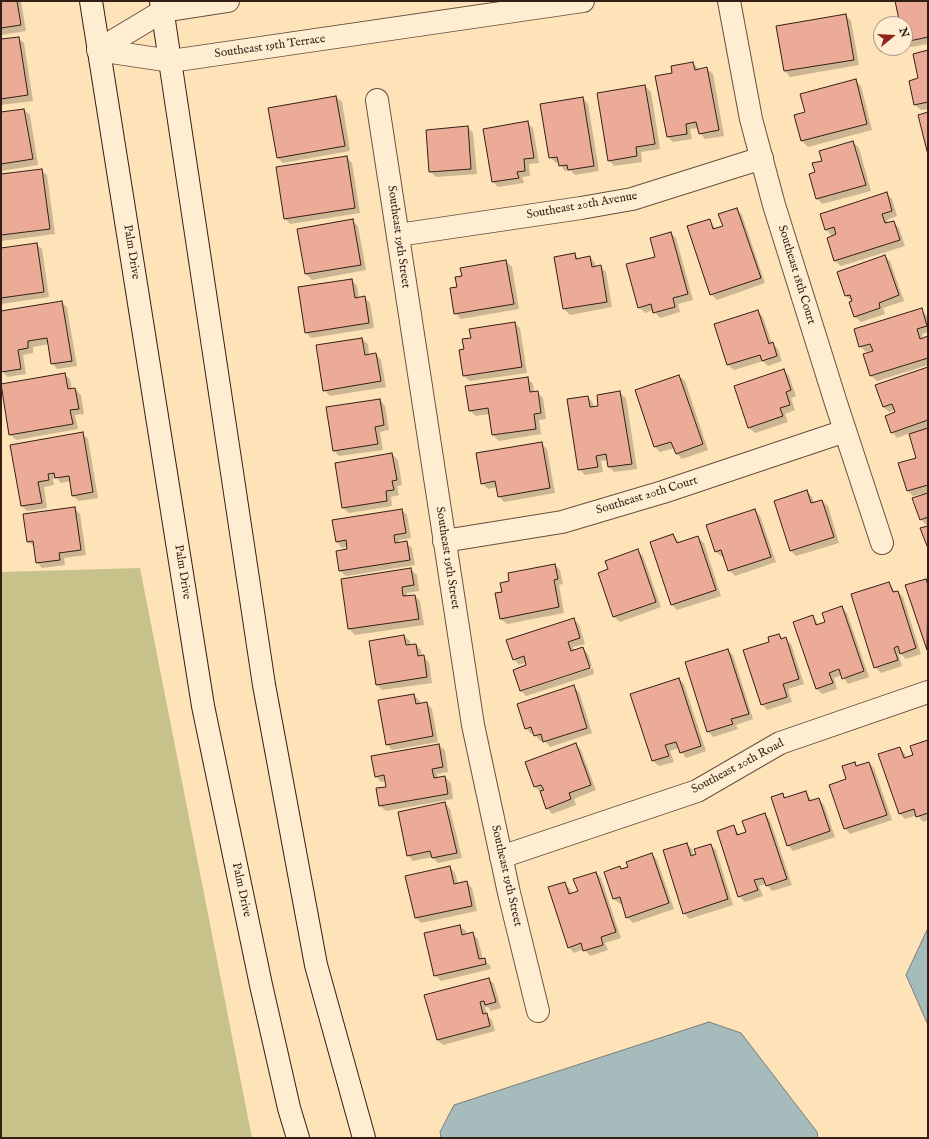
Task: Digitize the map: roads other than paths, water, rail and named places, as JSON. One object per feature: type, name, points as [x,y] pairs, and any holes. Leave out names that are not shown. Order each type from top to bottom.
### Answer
[{"type":"street","name":"Palm Drive","points":[[90,1],[203,706],[261,985],[289,1108],[298,1138]]},
{"type":"street","points":[[98,50],[162,6],[228,1]]},
{"type":"street","name":"Southeast 19th Terrace","points":[[98,50],[171,61],[582,1]]},
{"type":"street","name":"Southeast 18th Court","points":[[729,1],[751,119],[777,213],[845,431],[882,543]]},
{"type":"street","points":[[162,6],[264,685],[316,965],[364,1138]]},
{"type":"street","name":"Southeast 19th Street","points":[[377,100],[473,725],[501,857],[538,1011]]},
{"type":"street","name":"Southeast 20th Avenue","points":[[398,235],[632,199],[762,158]]},
{"type":"street","name":"Southeast 20th Court","points":[[444,541],[562,522],[663,492],[845,431]]},
{"type":"street","name":"Southeast 20th Road","points":[[501,857],[697,791],[780,743],[928,692]]}]
